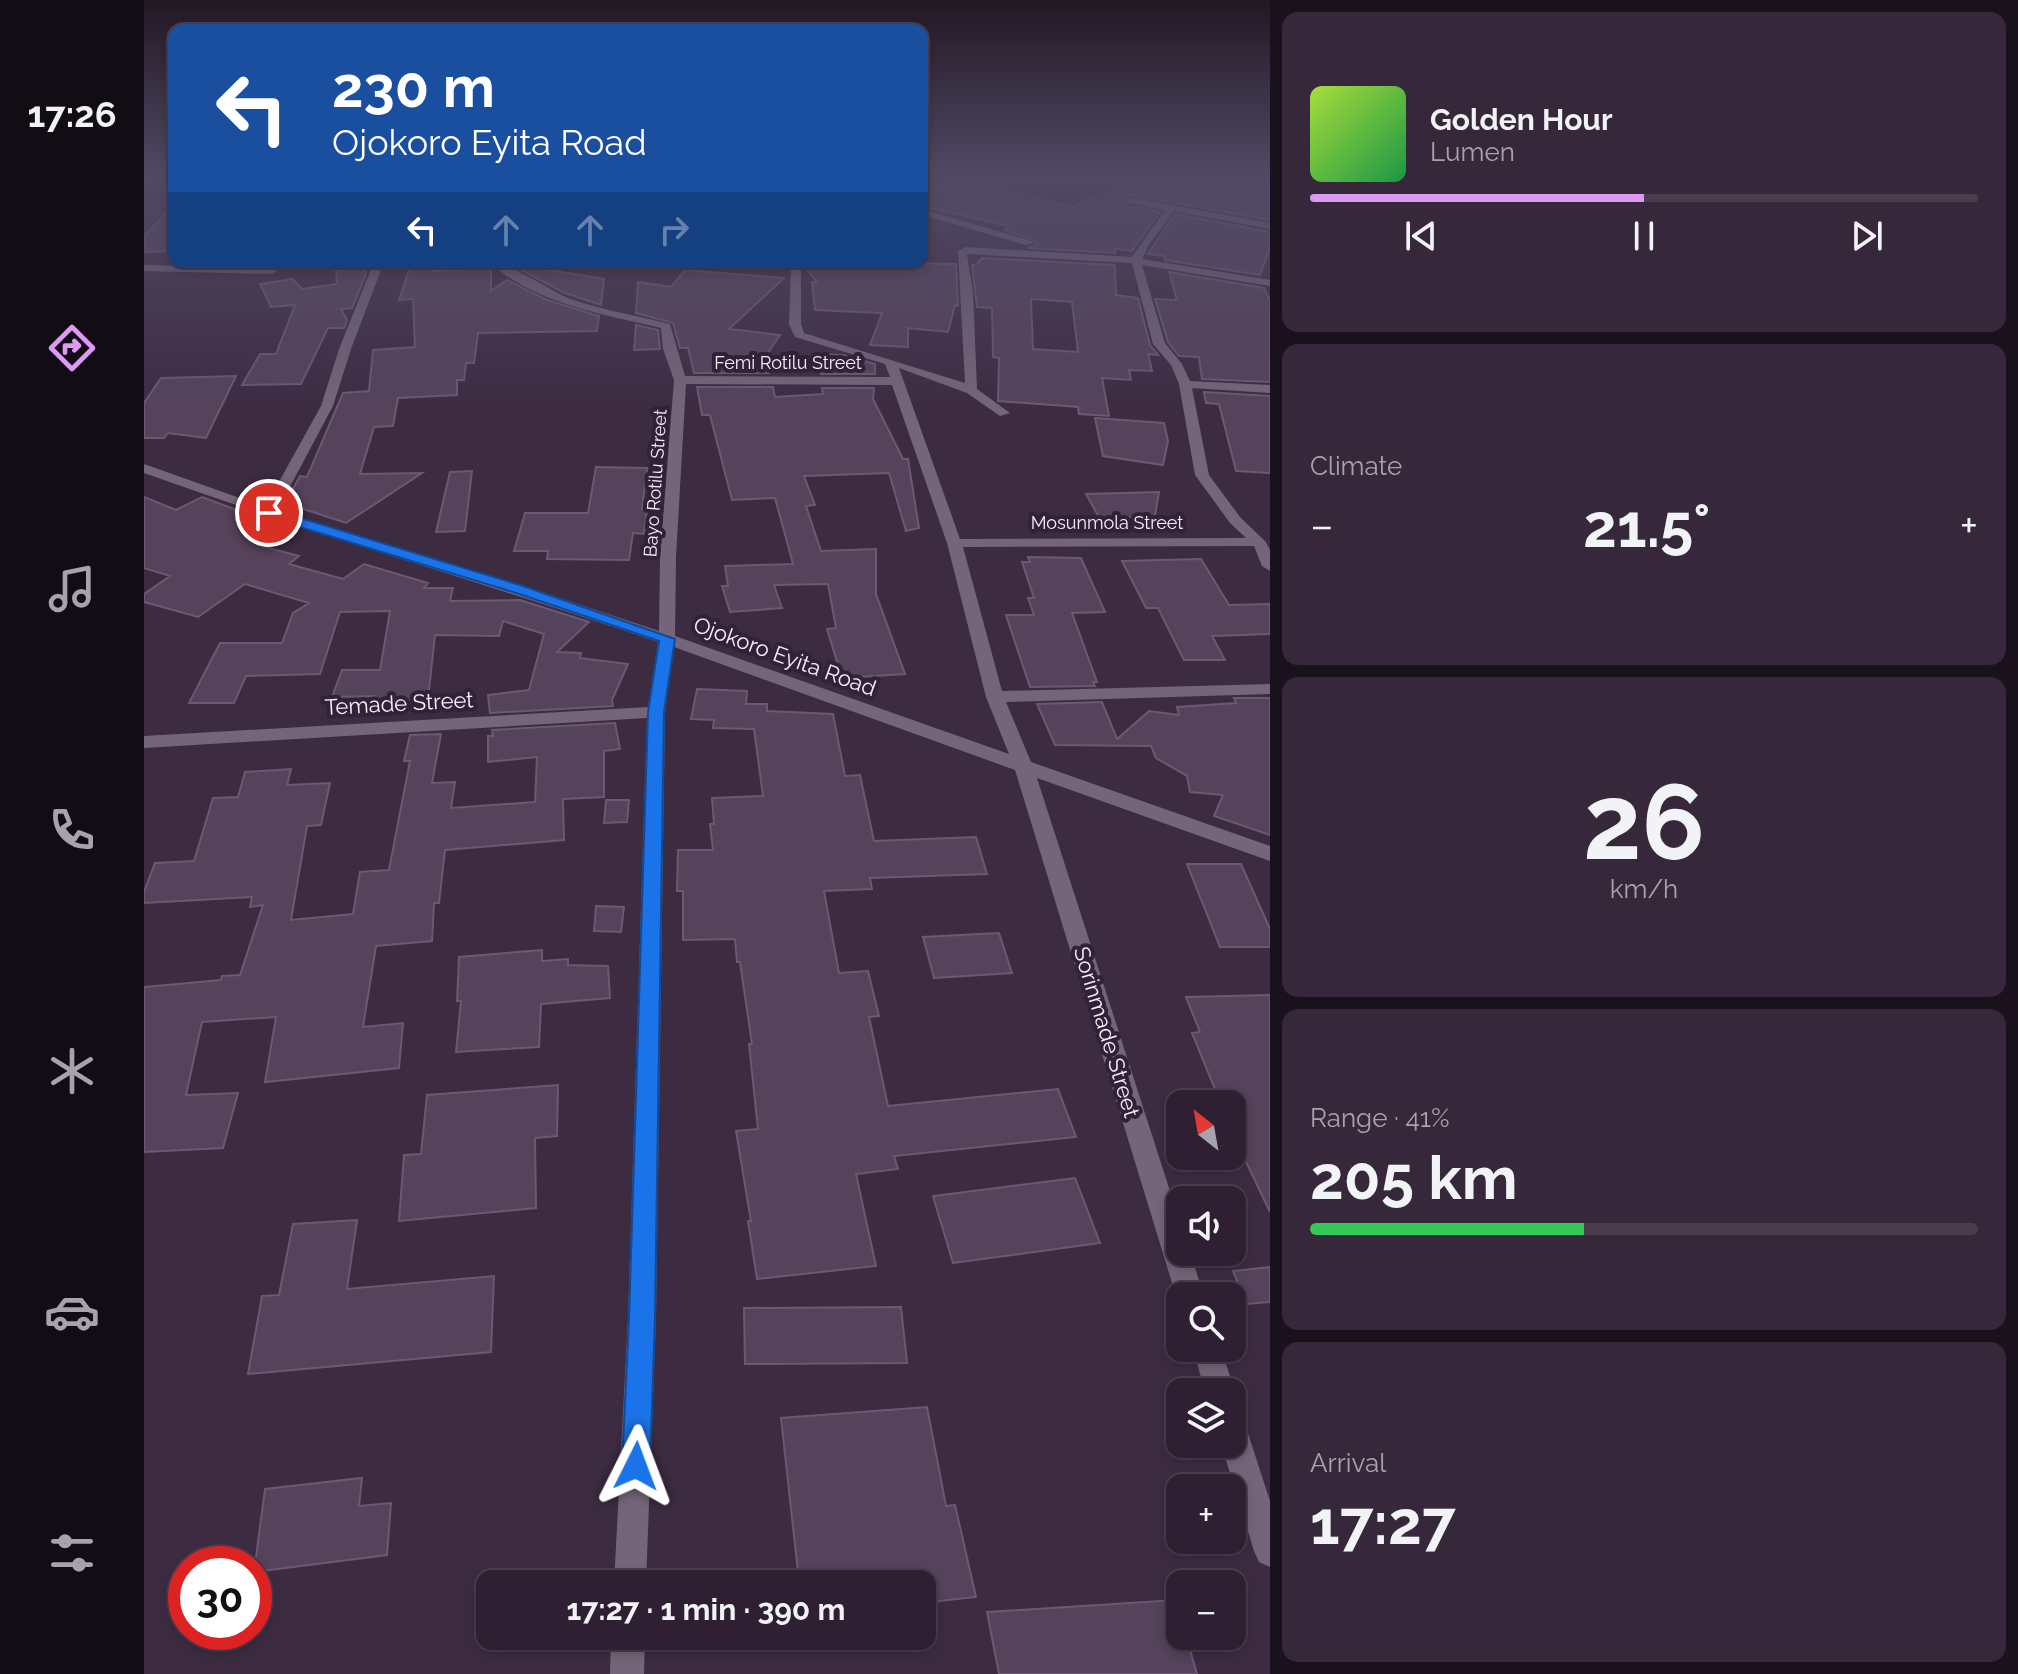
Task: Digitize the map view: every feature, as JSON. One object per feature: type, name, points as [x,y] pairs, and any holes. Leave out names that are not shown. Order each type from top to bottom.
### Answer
[{"type":"street","points":[[962,254],[968,292],[971,390]]},
{"type":"street","points":[[1054,254],[1136,260],[1270,283]]},
{"type":"street","points":[[1079,254],[1091,257]]},
{"type":"street","points":[[1139,254],[1136,260],[1159,344],[1176,364],[1185,384],[1202,475],[1235,520],[1259,542],[1270,566]]},
{"type":"street","points":[[159,267],[168,258]]},
{"type":"street","points":[[144,268],[168,267]]},
{"type":"street","points":[[187,268],[272,271]]},
{"type":"street","points":[[269,513],[327,406],[377,268]]},
{"type":"street","name":"Bayo Rotilu Street","points":[[503,268],[525,282],[569,302],[662,324],[667,331],[669,349],[680,380],[668,557],[667,639],[656,712],[642,1318],[631,1570]]},
{"type":"street","points":[[796,268],[795,324],[799,335],[890,361],[971,390],[1004,413]]},
{"type":"street","name":"Sorinmade Street","points":[[890,361],[954,543],[995,697],[1024,768],[1186,1282]]},
{"type":"street","name":"Femi Rotilu Street","points":[[680,380],[897,381]]},
{"type":"street","points":[[1185,384],[1270,389]]},
{"type":"street","name":"Ojokoro Eyita Road","points":[[144,468],[269,513],[518,589],[667,639],[1270,854]]},
{"type":"street","name":"Mosunmola Street","points":[[954,543],[1259,542]]},
{"type":"street","points":[[995,697],[1270,689]]},
{"type":"street","name":"Temade Street","points":[[144,742],[656,712]]},
{"type":"street","points":[[1241,1458],[1270,1551]]},
{"type":"street","points":[[627,1674],[628,1650]]},
{"type":"building","points":[[1149,254],[1268,254],[1260,275],[1165,260],[1164,256]]},
{"type":"building","points":[[982,258],[1115,265],[1116,295],[1138,298],[1150,345],[1158,355],[1148,354],[1152,371],[1129,370],[1131,380],[1102,378],[1109,416],[1079,414],[1078,407],[998,401],[999,358],[993,357],[992,308],[977,307],[972,265]],"holes":[[[1031,299],[1072,302],[1078,352],[1033,349]]]},
{"type":"building","points":[[928,263],[956,264],[958,306],[955,305],[948,332],[908,328],[908,347],[870,345],[882,313],[815,310],[812,282],[817,282],[806,268],[928,268]]},
{"type":"building","points":[[365,268],[366,274],[352,308],[341,309],[347,320],[344,328],[328,328],[301,384],[242,385],[260,354],[276,354],[295,305],[271,307],[260,284],[293,279],[302,289],[337,284],[336,270]]},
{"type":"building","points":[[410,268],[434,268],[433,271],[491,268],[491,291],[507,280],[547,300],[599,316],[597,331],[478,333],[474,363],[466,363],[464,380],[457,380],[457,395],[398,398],[393,426],[374,427],[360,474],[422,473],[346,523],[285,503],[300,476],[307,477],[343,393],[369,391],[373,350],[415,347],[413,299],[399,300]]},
{"type":"building","points":[[538,268],[604,279],[601,305],[565,293],[521,270]]},
{"type":"building","points":[[685,270],[784,278],[729,329],[780,335],[765,357],[769,373],[694,373],[688,348],[680,348],[673,323],[636,313],[638,282],[671,287]]},
{"type":"building","points":[[1169,272],[1264,288],[1270,301],[1270,382],[1202,379],[1199,357],[1179,356],[1168,342],[1155,299],[1177,300]]},
{"type":"building","points":[[636,325],[658,330],[660,349],[634,350]]},
{"type":"building","points":[[819,354],[843,355],[875,364],[875,374],[821,374]]},
{"type":"building","points":[[236,376],[206,438],[168,433],[164,438],[144,438],[144,403],[161,378]]},
{"type":"building","points":[[697,387],[773,387],[775,397],[823,394],[822,388],[874,388],[873,399],[903,459],[908,459],[919,528],[906,531],[889,473],[804,476],[815,505],[806,506],[821,551],[876,549],[876,594],[905,674],[842,678],[827,629],[836,628],[828,584],[774,585],[782,608],[730,612],[722,586],[728,586],[725,566],[793,564],[775,498],[732,500],[710,415],[702,415]]},
{"type":"building","points":[[1204,392],[1270,396],[1270,473],[1236,471],[1219,404],[1206,403]]},
{"type":"building","points":[[1095,418],[1164,423],[1168,441],[1163,465],[1103,456]]},
{"type":"building","points":[[596,467],[647,468],[642,509],[647,509],[644,534],[633,533],[629,560],[547,559],[548,551],[514,551],[525,513],[588,513]]},
{"type":"building","points":[[472,471],[465,531],[436,532],[450,472]]},
{"type":"building","points":[[1159,492],[1155,516],[1100,519],[1086,494]]},
{"type":"building","points":[[144,497],[176,510],[202,497],[280,526],[258,545],[299,556],[289,564],[343,579],[364,564],[428,583],[424,588],[453,588],[450,601],[520,600],[589,622],[557,652],[581,653],[580,658],[628,664],[612,700],[613,706],[490,713],[488,695],[529,690],[544,634],[503,621],[499,636],[435,635],[428,699],[375,703],[376,696],[332,697],[342,670],[380,670],[390,611],[340,612],[320,674],[246,676],[234,703],[189,703],[220,643],[282,643],[293,613],[309,603],[245,584],[198,617],[144,602],[144,594],[170,576],[144,568]]},
{"type":"building","points":[[1028,557],[1081,558],[1105,612],[1072,613],[1097,682],[1093,682],[1095,686],[1030,687],[1006,615],[1034,615],[1028,598],[1034,598],[1022,562],[1030,562]]},
{"type":"building","points":[[1201,559],[1229,605],[1270,604],[1270,634],[1212,636],[1225,660],[1184,660],[1158,608],[1146,608],[1122,561]]},
{"type":"building","points":[[697,689],[747,691],[746,704],[767,704],[767,711],[833,714],[845,776],[860,775],[874,841],[976,837],[987,874],[870,878],[872,889],[824,891],[839,973],[868,971],[879,1016],[869,1017],[888,1106],[1058,1089],[1076,1137],[894,1156],[898,1169],[856,1174],[876,1266],[757,1279],[736,1131],[758,1129],[749,1044],[752,1044],[740,962],[737,962],[735,939],[683,940],[683,891],[677,891],[678,850],[713,850],[710,824],[714,824],[712,798],[763,796],[754,729],[713,728],[714,720],[691,719]]},
{"type":"building","points":[[1234,698],[1270,698],[1270,835],[1214,816],[1223,795],[1190,792],[1187,776],[1156,758],[1151,746],[1055,745],[1037,704],[1102,702],[1117,739],[1149,711],[1179,715],[1177,707],[1236,703]]},
{"type":"building","points":[[615,723],[620,749],[604,751],[604,797],[563,799],[564,840],[445,850],[439,903],[434,903],[432,941],[376,946],[363,1027],[403,1023],[399,1068],[265,1082],[276,1017],[202,1022],[186,1095],[238,1093],[223,1148],[144,1152],[144,987],[221,980],[222,976],[240,975],[263,905],[250,907],[252,897],[144,903],[144,892],[155,863],[194,861],[213,798],[238,797],[245,772],[291,769],[287,785],[330,783],[321,825],[307,826],[291,920],[353,914],[360,872],[389,870],[410,761],[404,761],[410,735],[441,734],[432,783],[455,782],[451,808],[535,802],[537,757],[488,762],[488,736],[493,736],[492,730]]},
{"type":"building","points":[[606,800],[629,800],[627,822],[604,823]]},
{"type":"building","points":[[1187,864],[1241,864],[1270,929],[1270,947],[1220,947]]},
{"type":"building","points":[[596,906],[624,907],[621,932],[594,931]]},
{"type":"building","points":[[999,933],[1012,973],[934,978],[923,937]]},
{"type":"building","points":[[542,950],[542,961],[568,959],[568,965],[608,966],[610,998],[541,1004],[539,1047],[456,1052],[461,1001],[457,1001],[459,957]]},
{"type":"building","points":[[1270,995],[1270,1212],[1246,1162],[1246,1090],[1215,1090],[1192,1033],[1200,1032],[1186,997]]},
{"type":"building","points":[[558,1085],[557,1136],[535,1138],[536,1208],[399,1221],[404,1155],[421,1154],[427,1095]]},
{"type":"building","points":[[1075,1178],[1100,1243],[953,1263],[933,1196]]},
{"type":"building","points":[[357,1220],[347,1289],[494,1276],[491,1352],[248,1374],[262,1296],[279,1295],[293,1224]]},
{"type":"building","points":[[1270,1267],[1270,1302],[1247,1304],[1246,1282],[1238,1282],[1233,1271]]},
{"type":"building","points":[[901,1307],[907,1363],[745,1364],[744,1308]]},
{"type":"building","points":[[927,1407],[946,1506],[955,1505],[976,1597],[936,1601],[936,1570],[798,1570],[781,1418]]},
{"type":"building","points":[[362,1478],[359,1506],[391,1503],[387,1555],[272,1570],[272,1546],[257,1546],[265,1489]]},
{"type":"building","points":[[1166,1601],[1166,1650],[1190,1650],[1197,1674],[999,1674],[987,1612]]},
{"type":"route","points":[[269,513],[518,589],[667,639],[656,712],[636,1466]]}]
